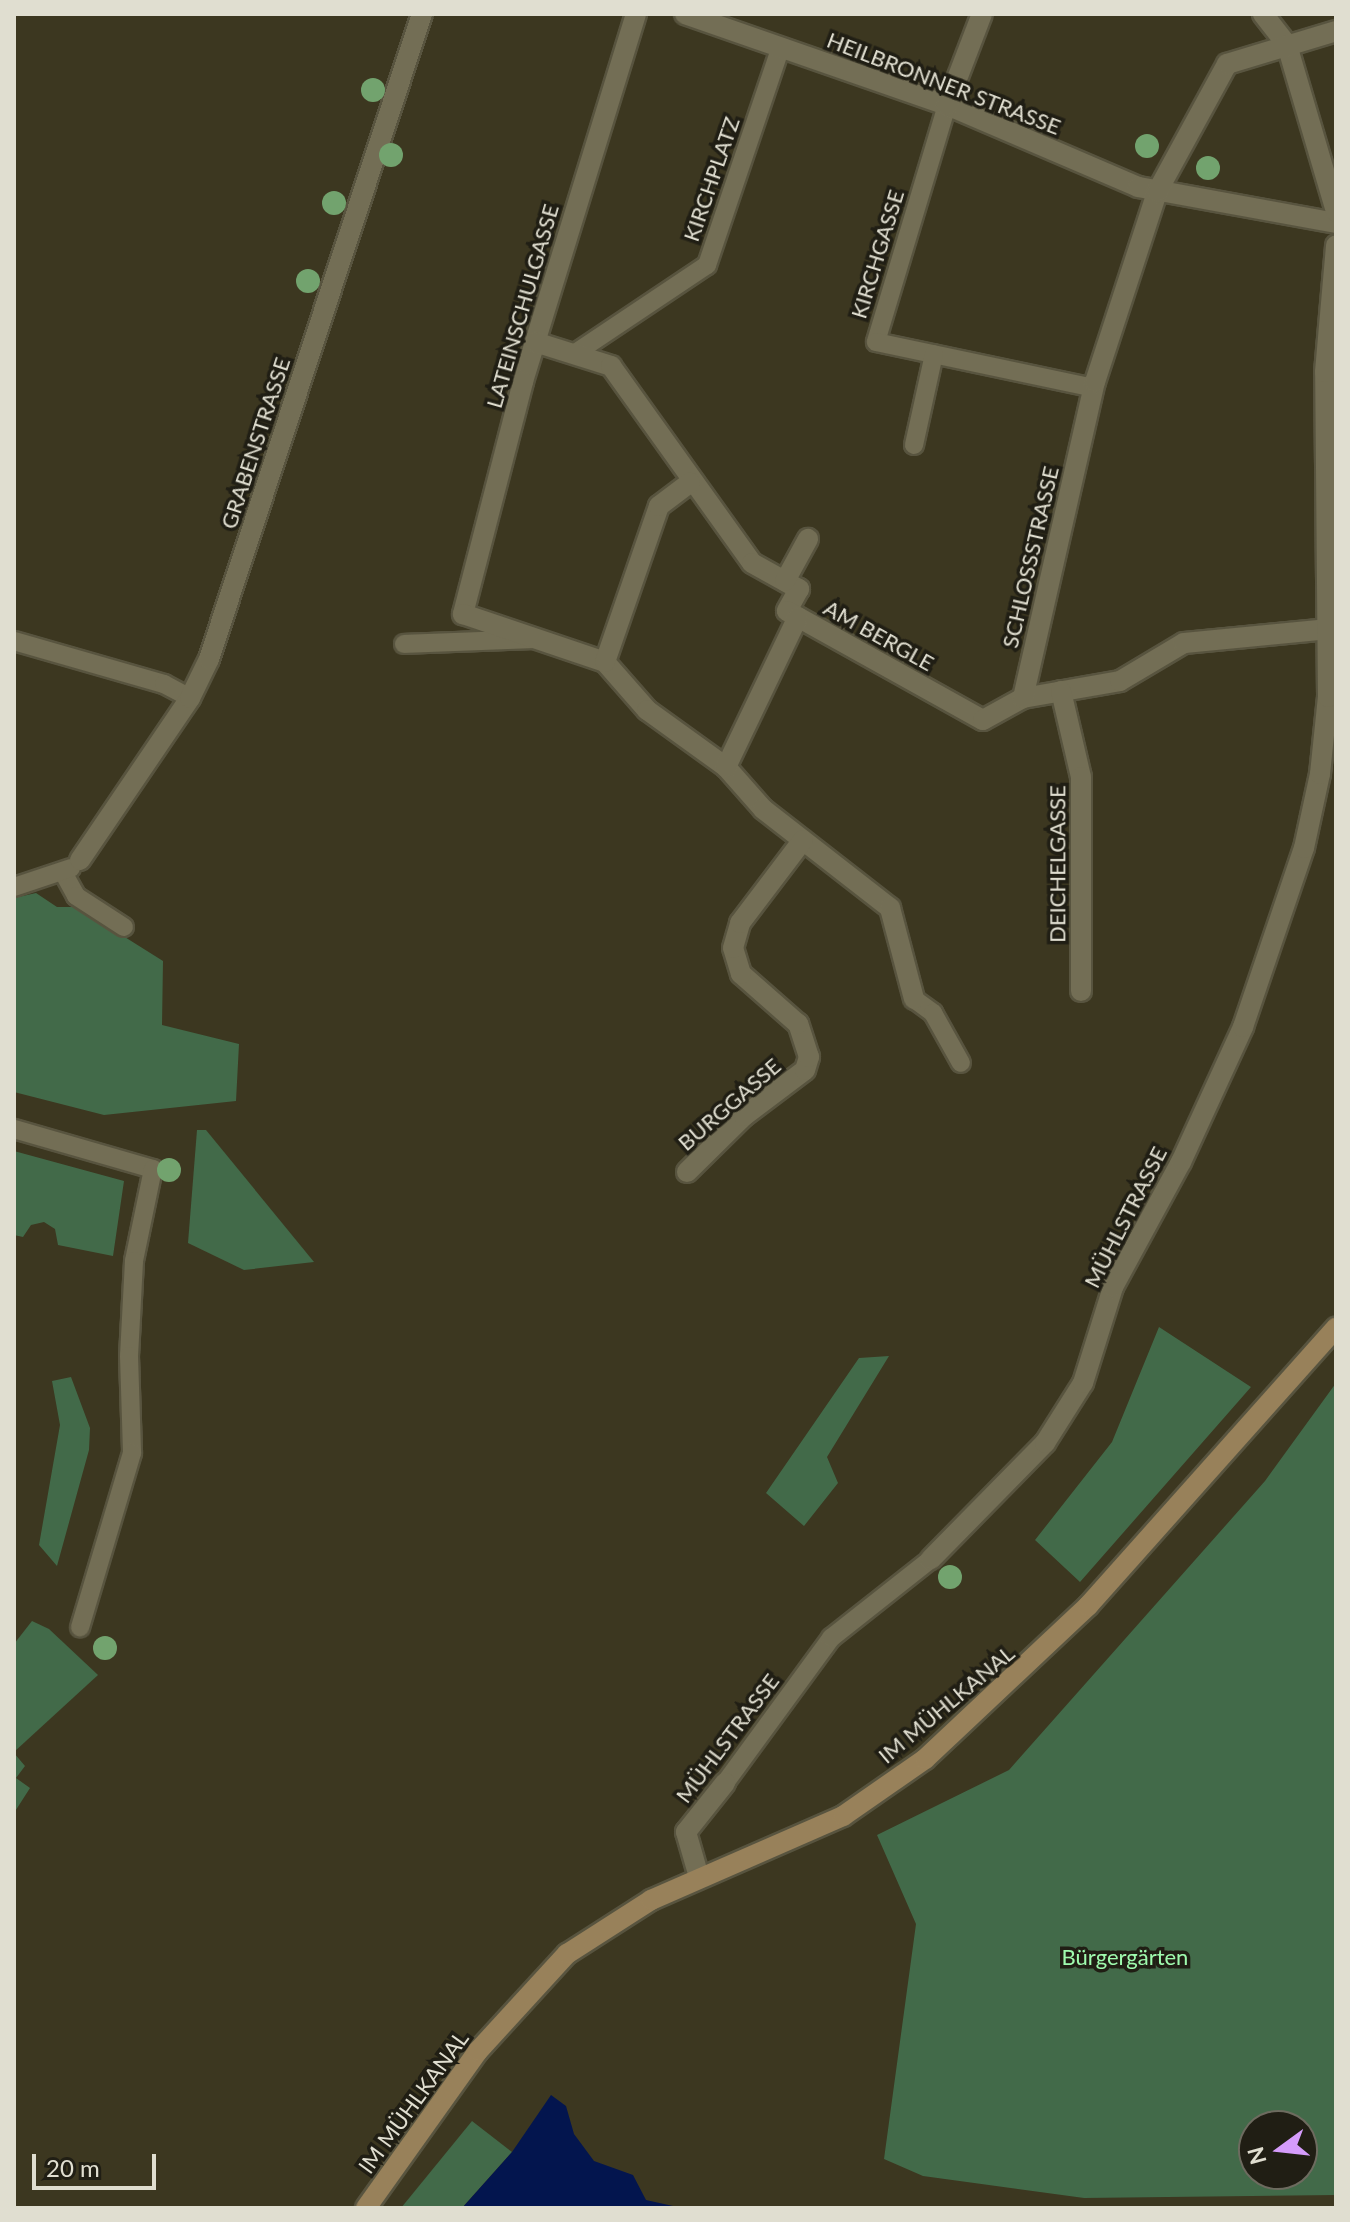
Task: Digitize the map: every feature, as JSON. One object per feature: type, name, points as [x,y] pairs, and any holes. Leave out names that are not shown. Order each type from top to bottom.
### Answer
[{"type":"street","name":"GRABENSTRASSE","points":[[80,860],[190,698],[209,659],[422,14]]},
{"type":"street","name":"LATEINSCHULGASSE","points":[[539,639],[463,614],[535,342],[636,14]]},
{"type":"street","name":"HEILBRONNER STRASSE","points":[[685,14],[947,105],[1147,190],[1336,223]]},
{"type":"street","points":[[947,105],[982,14]]},
{"type":"street","points":[[1263,14],[1287,45],[1336,212]]},
{"type":"street","name":"SCHLOSSSTRASSE","points":[[1023,698],[1095,385],[1147,190],[1227,64],[1336,31]]},
{"type":"street","name":"MÜHLSTRASSE","points":[[931,1559],[1045,1443],[1083,1383],[1113,1287],[1181,1162],[1243,1027],[1310,825],[1328,697],[1329,629],[1333,605],[1327,540],[1324,423],[1336,245]]},
{"type":"street","points":[[535,342],[611,366],[690,483],[752,563],[785,581],[808,539]]},
{"type":"street","points":[[605,662],[659,506],[690,483]]},
{"type":"street","name":"AM BERGLE","points":[[785,581],[799,589],[787,611],[983,720],[1023,698]]},
{"type":"street","points":[[726,767],[798,617]]},
{"type":"street","points":[[1023,698],[1120,681],[1184,643],[1329,629]]},
{"type":"street","points":[[539,639],[605,662],[647,710],[726,767],[763,809],[877,895],[890,908],[914,999]]},
{"type":"street","name":"DEICHELGASSE","points":[[1061,691],[1081,777],[1081,991]]},
{"type":"street","name":"BURGGASSE","points":[[687,1172],[744,1116],[805,1070],[809,1057],[798,1024],[741,974],[733,948],[740,923],[803,840]]},
{"type":"street","name":"IM MÜHLKANAL","points":[[366,2208],[478,2051],[567,1954],[627,1914],[699,1877],[835,1820],[936,1749],[1088,1606],[1336,1328]]},
{"type":"street","name":"MÜHLSTRASSE","points":[[699,1877],[686,1832],[725,1783]]},
{"type":"lane","name":"KIRCHPLATZ","points":[[574,354],[707,265],[781,47]]},
{"type":"lane","name":"KIRCHGASSE","points":[[947,105],[876,342],[1095,385]]},
{"type":"lane","points":[[914,445],[934,354]]},
{"type":"lane","points":[[404,644],[539,639]]},
{"type":"lane","points":[[14,641],[164,684],[190,698]]},
{"type":"lane","points":[[14,887],[64,874],[80,860]]},
{"type":"lane","points":[[64,874],[76,896],[124,927]]},
{"type":"lane","points":[[914,999],[933,1013],[961,1063]]},
{"type":"lane","points":[[14,1129],[153,1169],[134,1261],[129,1356],[132,1453],[80,1627]]},
{"type":"lane","name":"MÜHLSTRASSE","points":[[725,1783],[831,1638],[931,1559]]},
{"type":"green space","points":[[36,893],[57,907],[77,907],[163,961],[162,1025],[239,1044],[236,1101],[104,1115],[14,1092],[14,898]]},
{"type":"green space","points":[[197,1130],[206,1130],[314,1262],[244,1270],[188,1243]]},
{"type":"green space","points":[[14,1151],[124,1181],[113,1256],[58,1245],[55,1229],[44,1222],[31,1225],[23,1237],[14,1235]]},
{"type":"green space","points":[[1159,1327],[1251,1387],[1080,1582],[1035,1540],[1112,1442]]},
{"type":"green space","points":[[889,1356],[827,1457],[838,1483],[804,1526],[766,1493],[859,1358]]},
{"type":"green space","points":[[71,1377],[90,1428],[89,1450],[57,1566],[39,1545],[60,1425],[52,1381]]},
{"type":"green space","name":"Bürgergärten","points":[[1336,1383],[1336,2195],[1084,2198],[923,2176],[884,2159],[916,1924],[877,1835],[1009,1770],[1265,1481]]},
{"type":"green space","points":[[32,1621],[49,1629],[98,1675],[14,1752],[14,1644]]},
{"type":"green space","points":[[14,1753],[25,1766],[16,1778],[30,1788],[14,1813]]},
{"type":"green space","points":[[472,2121],[512,2152],[462,2208],[401,2208]]},
{"type":"shaded area","points":[[551,2095],[566,2106],[574,2134],[594,2161],[633,2175],[646,2200],[682,2208],[462,2208],[512,2152]]}]
